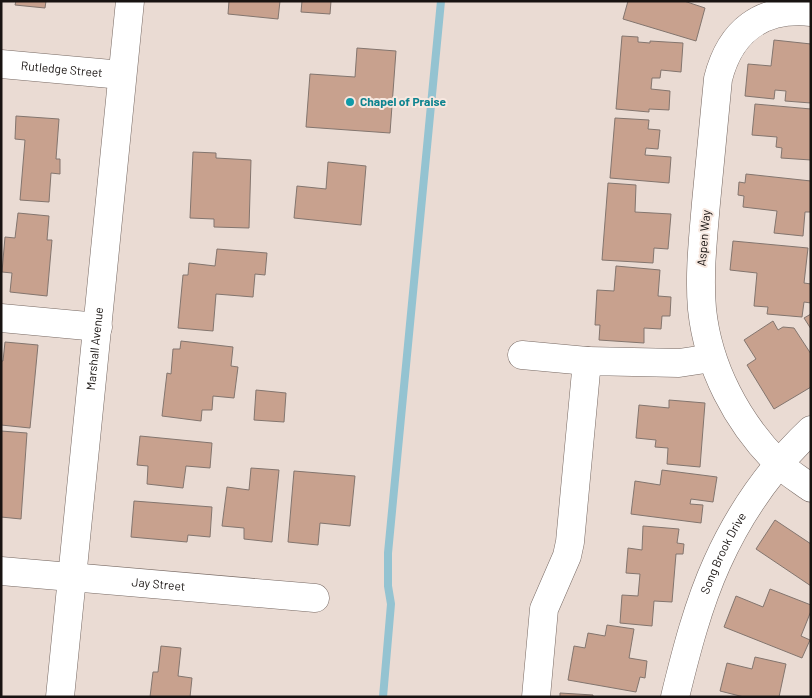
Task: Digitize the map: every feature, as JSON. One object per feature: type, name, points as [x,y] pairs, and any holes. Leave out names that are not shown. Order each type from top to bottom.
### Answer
[{"type":"street","name":"Marshall Avenue","points":[[60,697],[74,576],[130,1]]},
{"type":"street","name":"Aspen Way","points":[[811,12],[797,10],[776,14],[750,25],[738,36],[722,63],[718,79],[701,266],[702,309],[706,336],[712,358],[727,392],[742,419],[779,464],[811,488]]},
{"type":"street","name":"Rutledge Street","points":[[1,64],[122,75]]},
{"type":"street","points":[[1,318],[98,327]]},
{"type":"street","points":[[522,355],[587,361],[679,363],[712,358]]},
{"type":"street","points":[[536,697],[544,609],[567,556],[570,542],[587,361]]},
{"type":"street","name":"Song Brook Drive","points":[[675,697],[691,638],[717,563],[748,507],[779,464],[811,430]]},
{"type":"street","name":"Jay Street","points":[[1,571],[314,598]]},
{"type":"building","points":[[16,1],[46,1],[45,8],[15,5]]},
{"type":"building","points":[[229,1],[280,1],[278,19],[228,14]]},
{"type":"building","points":[[302,1],[331,1],[330,14],[301,12]]},
{"type":"building","points":[[628,1],[684,1],[705,8],[696,41],[623,19]]},
{"type":"building","points":[[622,36],[638,37],[638,42],[683,43],[681,72],[661,70],[660,78],[652,78],[651,89],[670,91],[669,110],[649,109],[649,112],[616,109]]},
{"type":"building","points":[[774,40],[811,44],[811,103],[785,101],[786,91],[775,90],[774,99],[745,96],[748,64],[771,66]]},
{"type":"building","name":"Chapel of Praise","points":[[357,48],[396,51],[390,133],[306,127],[310,74],[355,77]]},
{"type":"building","points":[[755,104],[811,109],[811,160],[781,158],[782,148],[776,147],[777,137],[752,135]]},
{"type":"building","points":[[16,116],[59,119],[56,159],[60,159],[60,174],[51,173],[49,202],[20,200],[25,140],[15,139]]},
{"type":"building","points":[[615,118],[649,120],[648,129],[660,130],[658,149],[646,148],[645,155],[671,157],[669,183],[610,178]]},
{"type":"building","points":[[193,152],[216,153],[216,158],[251,160],[249,228],[214,227],[214,219],[190,218]]},
{"type":"building","points":[[328,162],[366,166],[361,225],[294,218],[297,186],[326,189]]},
{"type":"building","points":[[746,174],[811,181],[811,212],[805,212],[803,236],[774,233],[777,211],[743,207],[744,196],[738,195],[739,182],[745,183]]},
{"type":"building","points":[[608,183],[636,185],[635,212],[671,214],[668,249],[654,248],[653,263],[602,260]]},
{"type":"building","points":[[18,213],[49,216],[47,240],[52,240],[47,296],[10,292],[12,273],[2,272],[5,237],[15,238]]},
{"type":"building","points":[[733,241],[808,248],[804,283],[811,284],[811,303],[804,302],[802,317],[767,314],[768,307],[754,306],[757,273],[730,270]]},
{"type":"building","points":[[217,249],[267,253],[265,275],[255,274],[253,297],[216,294],[213,331],[178,328],[183,275],[188,275],[189,263],[215,266]]},
{"type":"building","points":[[616,266],[660,270],[658,296],[671,297],[670,316],[662,316],[661,329],[644,328],[644,343],[599,340],[600,325],[595,325],[597,290],[614,291]]},
{"type":"building","points":[[811,314],[811,329],[804,318]]},
{"type":"building","points":[[773,321],[778,330],[783,327],[794,328],[811,354],[811,387],[774,409],[747,365],[756,359],[744,340]]},
{"type":"building","points":[[181,341],[233,347],[231,366],[238,367],[234,398],[213,396],[212,410],[202,410],[201,421],[162,416],[167,373],[171,374],[173,349],[180,349]]},
{"type":"building","points":[[5,342],[38,345],[30,428],[1,425],[1,361],[3,361]]},
{"type":"building","points":[[256,390],[286,393],[284,422],[254,420]]},
{"type":"building","points":[[669,400],[705,403],[700,467],[667,464],[668,448],[655,447],[656,440],[636,438],[639,405],[669,408]]},
{"type":"building","points":[[1,431],[27,433],[21,519],[1,517]]},
{"type":"building","points":[[140,436],[212,443],[210,468],[186,466],[183,488],[147,484],[148,466],[137,465]]},
{"type":"building","points":[[251,468],[279,470],[272,542],[244,539],[244,528],[222,526],[227,487],[249,490]]},
{"type":"building","points":[[662,470],[717,477],[713,502],[691,499],[690,504],[703,505],[701,523],[631,514],[635,481],[660,485]]},
{"type":"building","points":[[294,471],[355,476],[350,526],[320,523],[318,545],[288,542]]},
{"type":"building","points":[[134,501],[212,507],[210,537],[188,535],[187,542],[131,537]]},
{"type":"building","points":[[775,520],[811,544],[811,586],[756,549]]},
{"type":"building","points":[[643,526],[679,529],[677,543],[684,544],[683,554],[676,554],[672,602],[654,601],[652,626],[620,623],[622,595],[638,596],[640,574],[626,573],[628,548],[642,550]]},
{"type":"building","points":[[770,589],[811,605],[811,611],[801,636],[810,640],[802,658],[724,627],[736,596],[763,607]]},
{"type":"building","points":[[607,625],[634,629],[629,658],[647,661],[645,678],[640,677],[636,692],[568,680],[574,646],[585,648],[588,633],[605,636]]},
{"type":"building","points":[[161,646],[181,648],[178,676],[192,678],[190,697],[150,697],[153,672],[158,672]]},
{"type":"building","points":[[755,657],[786,664],[779,697],[744,697],[720,691],[727,663],[752,669]]},
{"type":"building","points":[[560,693],[593,695],[593,697],[560,697]]},
{"type":"waterway","points":[[383,697],[391,604],[388,586],[388,553],[441,1]]},
{"type":"place","name":"Chapel of Praise","points":[[350,102]]}]
